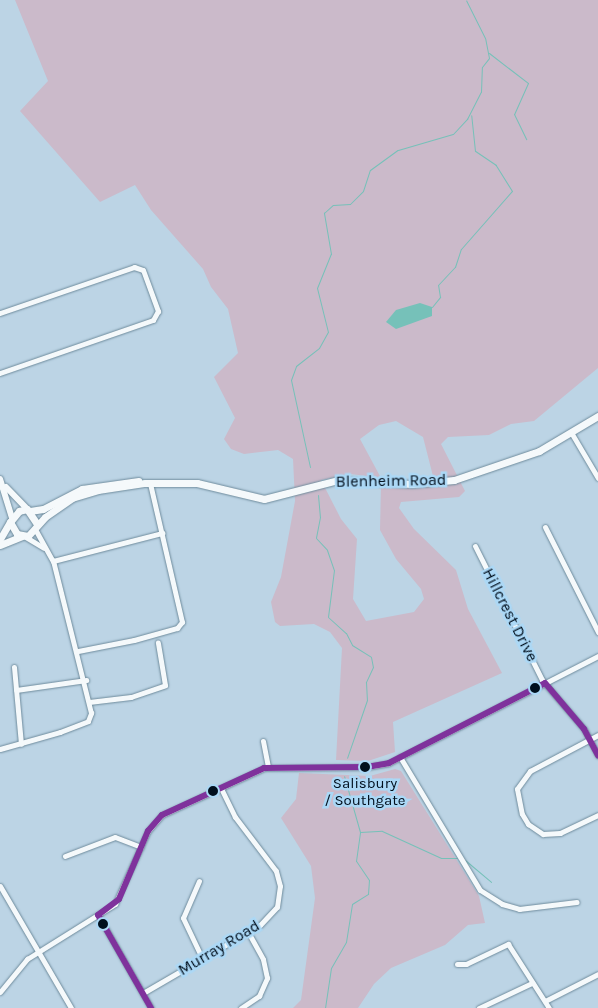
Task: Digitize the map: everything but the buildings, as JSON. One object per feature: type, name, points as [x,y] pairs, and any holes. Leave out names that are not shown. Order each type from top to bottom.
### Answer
[{"type":"main road","name":"Blenheim Road","points":[[11,520],[28,510],[43,509],[69,494],[95,485],[197,483],[264,499],[338,480],[412,484],[454,480],[496,468],[572,434],[598,416]]},
{"type":"main road","name":"Blenheim Road","points":[[23,536],[80,495],[147,483]]},
{"type":"main road","points":[[28,510],[36,527]]},
{"type":"main road","points":[[11,520],[14,532],[23,536]]},
{"type":"main road","points":[[0,539],[11,520]]},
{"type":"main road","points":[[0,545],[23,536]]},
{"type":"street","points":[[0,313],[134,267],[143,270],[158,311],[153,320],[0,374]]},
{"type":"street","points":[[572,434],[598,478]]},
{"type":"street","points":[[1,481],[28,510]]},
{"type":"street","points":[[1,481],[11,520]]},
{"type":"street","points":[[78,652],[134,640],[176,628],[182,622],[162,533],[147,483]]},
{"type":"street","points":[[0,749],[21,744],[88,721],[89,702],[86,680],[53,561],[44,549],[36,527]]},
{"type":"street","points":[[545,527],[598,632]]},
{"type":"street","points":[[53,561],[162,533]]},
{"type":"street","points":[[23,536],[44,549]]},
{"type":"street","name":"Hillcrest Drive","points":[[475,546],[545,683],[590,740],[598,755]]},
{"type":"street","points":[[89,702],[131,697],[165,685],[158,643]]},
{"type":"street","points":[[0,992],[22,964],[38,951],[98,915],[119,899],[141,847],[158,818],[268,767],[372,767],[400,757],[598,656]]},
{"type":"street","points":[[14,667],[21,744]]},
{"type":"street","points":[[16,690],[86,680]]},
{"type":"street","points":[[598,736],[522,777],[517,789],[518,803],[528,824],[543,834],[560,834],[598,815]]},
{"type":"street","points":[[263,742],[268,767]]},
{"type":"street","points":[[400,757],[480,890],[502,904],[519,909],[578,902]]},
{"type":"street","name":"Murray Road","points":[[143,993],[248,932],[268,919],[277,907],[279,879],[235,817],[221,788]]},
{"type":"street","points":[[65,856],[115,837],[141,847]]},
{"type":"street","points":[[199,881],[182,918],[202,958]]},
{"type":"street","points":[[0,886],[71,1008]]},
{"type":"street","points":[[98,915],[151,1008]]},
{"type":"street","points":[[241,1008],[259,996],[267,978],[263,959],[248,932]]},
{"type":"street","points":[[457,964],[472,962],[503,945],[512,947],[532,983],[549,1008]]},
{"type":"street","points":[[544,1001],[598,974]]},
{"type":"street","points":[[479,1008],[532,983]]},
{"type":"shaded area","points":[[15,0],[598,0],[598,368],[534,421],[511,424],[489,435],[448,437],[441,444],[465,491],[459,497],[401,502],[399,508],[414,529],[456,570],[468,609],[502,673],[393,722],[395,752],[368,761],[336,760],[342,648],[330,632],[314,624],[280,626],[275,622],[271,602],[281,577],[295,501],[293,459],[278,450],[244,454],[231,449],[224,439],[235,418],[214,377],[238,353],[228,309],[211,287],[203,269],[151,210],[135,185],[100,202],[20,111],[48,81]],"holes":[[[396,421],[423,437],[435,484],[381,484],[380,530],[396,559],[421,589],[424,599],[414,612],[366,621],[353,599],[357,539],[341,519],[321,480],[351,474],[381,478],[360,439],[379,425]]]},
{"type":"shaded area","points":[[420,303],[432,307],[432,316],[396,329],[386,322],[396,310]]},
{"type":"shaded area","points":[[395,769],[401,771],[479,896],[485,923],[468,925],[445,945],[391,968],[374,984],[358,1008],[293,1008],[301,1000],[315,898],[311,866],[281,818],[296,799],[299,773],[370,776]]},
{"type":"waterway","points":[[310,467],[291,380],[296,366],[319,348],[328,332],[317,288],[331,254],[324,213],[333,205],[350,204],[363,191],[370,170],[398,150],[453,134],[467,119],[481,92],[482,67],[489,58],[485,38],[466,0]]},
{"type":"waterway","points":[[489,53],[528,83],[514,114],[526,139]]},
{"type":"waterway","points":[[432,307],[440,297],[438,285],[455,267],[461,249],[512,191],[496,165],[475,151],[471,115]]},
{"type":"waterway","points":[[318,495],[320,517],[316,538],[327,550],[334,570],[328,617],[346,633],[352,645],[371,657],[373,667],[366,682],[367,700],[347,758]]},
{"type":"waterway","points":[[325,1008],[331,968],[346,942],[352,904],[368,894],[369,880],[356,861],[360,832],[344,776]]},
{"type":"waterway","points":[[360,832],[382,831],[441,858],[457,858]]},
{"type":"waterway","points":[[465,860],[491,882]]},
{"type":"transit line","points":[[545,683],[584,729],[598,755]]},
{"type":"transit line","points":[[98,915],[119,899],[148,831],[162,815],[264,768],[367,767],[389,763],[545,683]]},
{"type":"transit line","points":[[98,915],[151,1008]]},
{"type":"place","name":"Salisbury / Southgate","points":[[365,767]]}]
